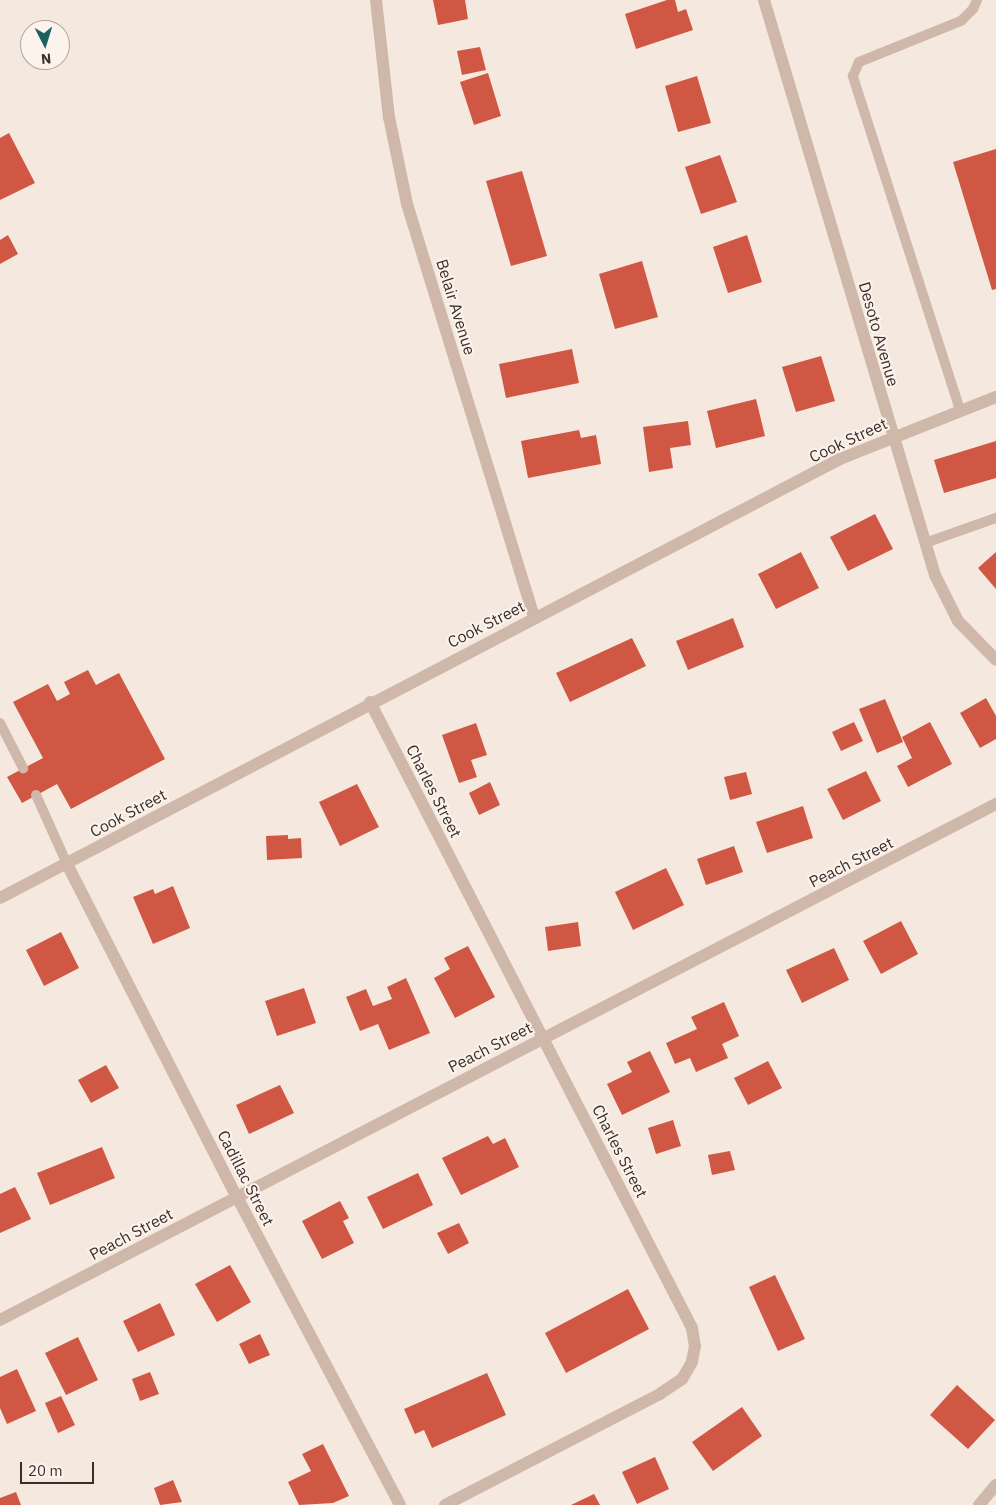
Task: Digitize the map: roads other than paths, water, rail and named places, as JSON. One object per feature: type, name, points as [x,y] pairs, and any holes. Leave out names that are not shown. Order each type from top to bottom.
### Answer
[{"type":"street","name":"Belair Avenue","points":[[376,0],[389,117],[407,204],[534,617]]},
{"type":"street","name":"Desoto Avenue","points":[[764,0],[935,575],[958,620],[996,660]]},
{"type":"street","name":"Cook Street","points":[[0,898],[370,702],[840,459],[996,397]]},
{"type":"street","name":"Charles Street","points":[[370,702],[692,1328],[695,1346],[692,1362],[682,1378],[660,1394],[445,1505]]},
{"type":"street","name":"Peach Street","points":[[0,1320],[996,804]]},
{"type":"street","name":"Cadillac Street","points":[[67,864],[237,1197],[400,1505]]},
{"type":"street","points":[[979,1505],[996,1485]]},
{"type":"lane","points":[[960,410],[853,76],[859,62],[961,20],[973,9],[977,0]]},
{"type":"lane","points":[[925,543],[996,518]]},
{"type":"lane","points":[[0,723],[23,768]]},
{"type":"lane","points":[[36,795],[67,864]]}]
